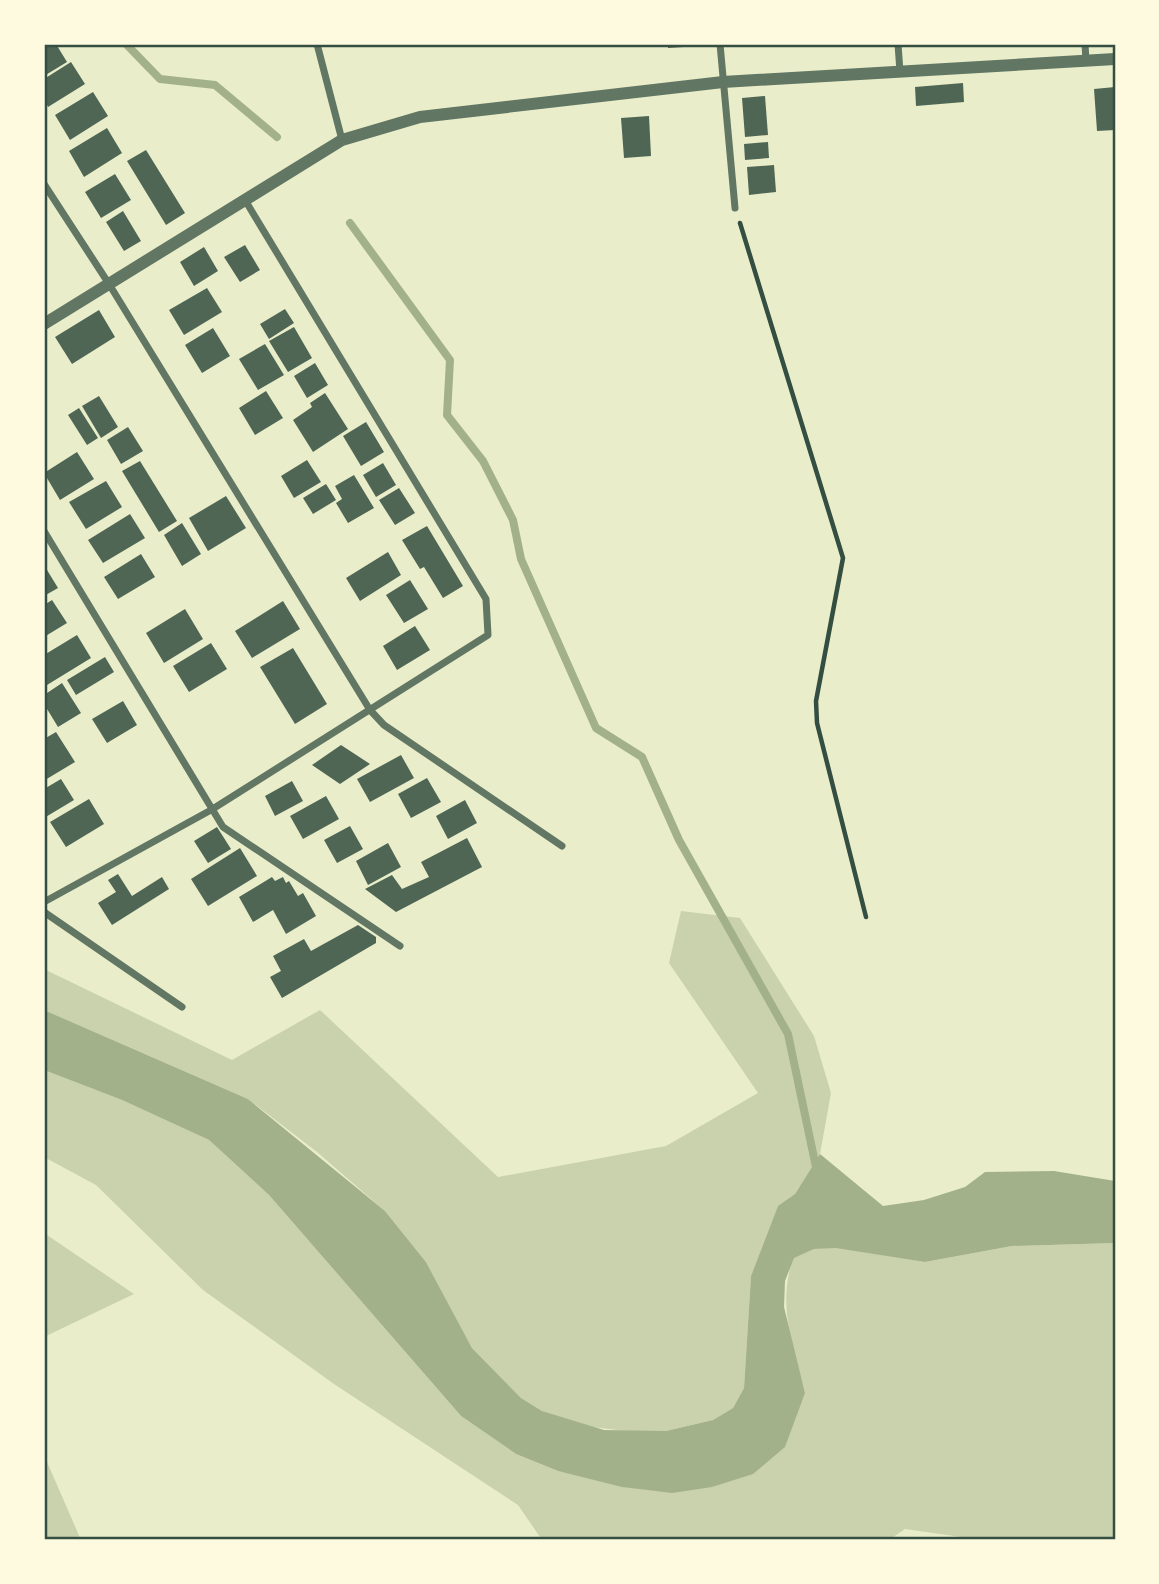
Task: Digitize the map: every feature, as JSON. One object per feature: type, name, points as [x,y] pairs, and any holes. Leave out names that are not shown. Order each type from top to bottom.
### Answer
[{"type":"street","points":[[317,44],[342,140]]},
{"type":"street","points":[[720,44],[735,208]]},
{"type":"street","points":[[898,44],[900,72]]},
{"type":"street","points":[[1085,44],[1086,61]]},
{"type":"street","points":[[44,324],[342,140],[420,117],[723,82],[1115,59]]},
{"type":"street","points":[[44,184],[109,284],[370,710],[384,725],[562,846]]},
{"type":"street","points":[[44,902],[211,810],[488,635],[486,598],[245,200]]},
{"type":"street","points":[[44,531],[223,827],[400,946]]},
{"type":"street","points":[[44,912],[182,1007]]},
{"type":"path","points":[[735,208],[844,558],[816,701],[817,723],[866,917]]},
{"type":"shaded area","points":[[681,911],[740,918],[814,1036],[831,1093],[820,1154],[795,1194],[778,1207],[751,1276],[744,1388],[733,1408],[713,1420],[666,1431],[643,1433],[583,1426],[542,1411],[521,1398],[472,1348],[426,1262],[385,1211],[317,1152],[248,1099],[44,1010],[44,969],[232,1060],[320,1010],[498,1177],[666,1146],[758,1093],[669,963]]},
{"type":"shaded area","points":[[44,1010],[248,1099],[385,1211],[426,1262],[472,1348],[521,1398],[542,1411],[604,1430],[666,1431],[713,1420],[733,1408],[744,1388],[751,1276],[778,1206],[795,1194],[820,1154],[883,1206],[924,1200],[965,1187],[985,1172],[1054,1171],[1115,1181],[1115,1243],[1012,1246],[925,1262],[836,1248],[814,1249],[794,1258],[785,1281],[784,1307],[805,1393],[785,1447],[753,1474],[712,1487],[672,1493],[622,1487],[558,1471],[516,1454],[461,1416],[269,1195],[209,1140],[122,1100],[44,1070]]},
{"type":"shaded area","points":[[44,1070],[122,1100],[209,1140],[269,1195],[461,1416],[516,1454],[558,1471],[647,1490],[805,1393],[787,1309],[788,1276],[793,1258],[814,1249],[836,1247],[925,1262],[1012,1246],[1115,1243],[1115,1540],[982,1540],[905,1529],[889,1540],[542,1540],[518,1505],[334,1384],[203,1290],[96,1185],[44,1157]]},
{"type":"shaded area","points":[[44,1233],[134,1294],[44,1337]]},
{"type":"shaded area","points":[[44,1455],[81,1540],[44,1540]]},
{"type":"building","points":[[44,44],[56,44],[67,62],[44,76]]},
{"type":"building","points":[[668,44],[700,44],[700,46],[668,48]]},
{"type":"building","points":[[71,62],[85,84],[48,107],[44,99],[44,79]]},
{"type":"building","points":[[963,83],[964,102],[916,106],[915,87]]},
{"type":"building","points":[[1115,87],[1115,130],[1097,131],[1094,89]]},
{"type":"building","points":[[93,92],[108,116],[70,140],[55,115]]},
{"type":"building","points":[[765,96],[768,135],[745,137],[742,98]]},
{"type":"building","points":[[649,116],[651,156],[624,158],[621,118]]},
{"type":"building","points":[[107,128],[122,153],[84,177],[69,151]]},
{"type":"building","points":[[768,142],[769,158],[745,160],[744,144]]},
{"type":"building","points":[[146,150],[185,213],[166,225],[127,161]]},
{"type":"building","points":[[774,165],[776,192],[749,195],[747,167]]},
{"type":"building","points":[[115,174],[131,200],[101,218],[85,192]]},
{"type":"building","points":[[123,211],[141,241],[124,251],[106,222]]},
{"type":"building","points":[[245,245],[260,270],[240,282],[224,257]]},
{"type":"building","points":[[204,247],[218,271],[194,286],[180,262]]},
{"type":"building","points":[[207,288],[222,312],[184,335],[169,310]]},
{"type":"building","points":[[285,309],[294,323],[269,339],[260,324]]},
{"type":"building","points":[[99,310],[115,337],[72,364],[55,337]]},
{"type":"building","points":[[294,327],[312,358],[288,372],[269,341]]},
{"type":"building","points":[[213,328],[230,356],[202,373],[185,345]]},
{"type":"building","points":[[265,344],[284,375],[258,390],[239,359]]},
{"type":"building","points":[[315,363],[328,385],[307,398],[294,376]]},
{"type":"building","points":[[266,391],[283,418],[255,435],[239,408]]},
{"type":"building","points":[[325,393],[348,429],[313,452],[293,420],[312,407],[310,403]]},
{"type":"building","points":[[99,396],[118,427],[101,438],[82,406]]},
{"type":"building","points":[[79,408],[98,438],[87,445],[68,415]]},
{"type":"building","points":[[366,422],[384,452],[361,466],[343,436]]},
{"type":"building","points":[[128,427],[143,451],[121,464],[107,440]]},
{"type":"building","points":[[77,452],[94,479],[60,500],[44,473]]},
{"type":"building","points":[[307,460],[321,482],[294,498],[281,476]]},
{"type":"building","points":[[140,461],[177,521],[159,532],[122,471]]},
{"type":"building","points":[[383,463],[396,485],[376,497],[363,475]]},
{"type":"building","points":[[354,475],[374,508],[348,523],[336,503],[342,499],[335,486]]},
{"type":"building","points":[[106,481],[122,507],[86,529],[69,502]]},
{"type":"building","points":[[326,484],[336,500],[313,514],[303,498]]},
{"type":"building","points":[[399,488],[415,513],[395,525],[379,500]]},
{"type":"building","points":[[226,496],[246,528],[208,551],[189,518]]},
{"type":"building","points":[[130,514],[145,538],[103,563],[88,540]]},
{"type":"building","points":[[182,523],[201,554],[182,566],[164,535]]},
{"type":"building","points":[[427,526],[463,586],[443,598],[424,567],[420,569],[402,540]]},
{"type":"building","points":[[388,552],[401,575],[360,601],[346,578]]},
{"type":"building","points":[[141,554],[155,577],[118,599],[104,577]]},
{"type":"building","points":[[44,565],[58,588],[44,596]]},
{"type":"building","points":[[410,580],[428,609],[404,623],[386,595]]},
{"type":"building","points":[[52,600],[67,623],[44,637],[44,605]]},
{"type":"building","points":[[283,601],[300,629],[252,658],[235,631]]},
{"type":"building","points":[[185,609],[203,639],[164,663],[146,633]]},
{"type":"building","points":[[415,626],[430,650],[397,670],[383,646]]},
{"type":"building","points":[[77,635],[91,658],[47,685],[44,679],[44,655]]},
{"type":"building","points":[[211,643],[227,669],[189,692],[173,666]]},
{"type":"building","points":[[293,648],[327,704],[295,724],[260,667]]},
{"type":"building","points":[[105,657],[114,672],[76,695],[67,680]]},
{"type":"building","points":[[62,683],[81,713],[58,727],[44,704],[44,695]]},
{"type":"building","points":[[123,701],[137,725],[107,743],[92,719]]},
{"type":"building","points":[[56,732],[75,762],[45,780],[44,739]]},
{"type":"building","points":[[341,745],[370,764],[340,784],[312,765]]},
{"type":"building","points":[[401,755],[414,778],[370,802],[357,779]]},
{"type":"building","points":[[427,778],[441,802],[411,818],[398,794]]},
{"type":"building","points":[[61,779],[74,800],[44,818],[44,789]]},
{"type":"building","points":[[292,781],[303,801],[275,816],[265,796]]},
{"type":"building","points":[[326,796],[339,819],[303,839],[290,816]]},
{"type":"building","points":[[89,799],[104,824],[66,847],[50,822]]},
{"type":"building","points":[[465,800],[477,823],[448,839],[436,816]]},
{"type":"building","points":[[350,826],[363,849],[337,863],[324,840]]},
{"type":"building","points":[[217,827],[231,849],[208,863],[194,841]]},
{"type":"building","points":[[467,838],[482,867],[396,912],[365,889],[392,875],[402,889],[429,877],[421,862]]},
{"type":"building","points":[[388,843],[401,867],[368,885],[356,861]]},
{"type":"building","points":[[240,848],[257,876],[208,906],[191,879]]},
{"type":"building","points":[[118,874],[132,896],[162,877],[169,889],[112,925],[98,903],[116,892],[108,880]]},
{"type":"building","points":[[272,877],[275,881],[283,877],[286,883],[289,881],[298,896],[303,893],[316,916],[286,934],[273,910],[253,922],[239,897]]},
{"type":"building","points":[[358,925],[376,937],[376,943],[282,998],[270,977],[281,971],[273,956],[304,939],[311,951]]},
{"type":"waterway","points":[[126,44],[160,79],[215,85],[277,137]]},
{"type":"waterway","points":[[350,223],[450,360],[447,415],[483,461],[513,520],[521,559],[596,728],[642,757],[679,840],[788,1034],[817,1172]]}]
